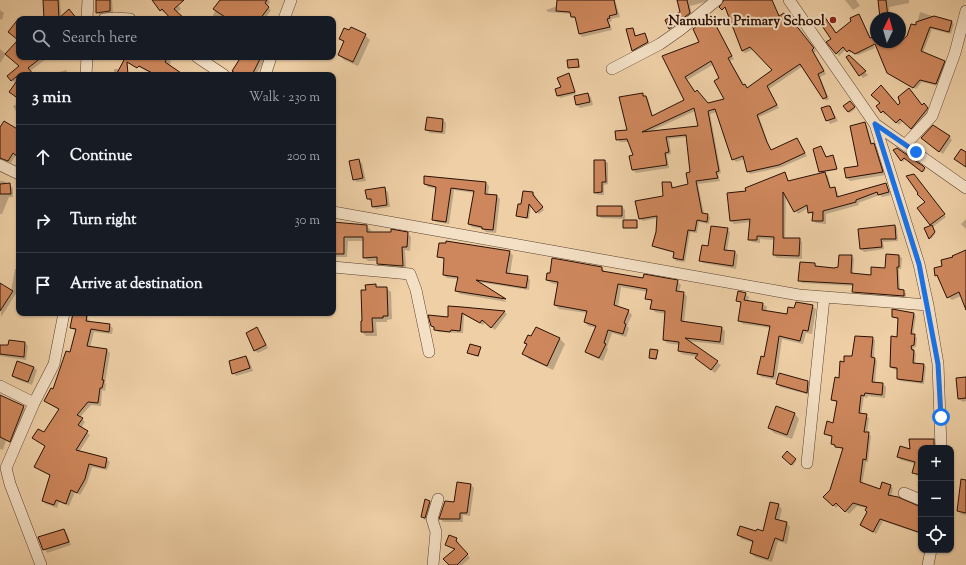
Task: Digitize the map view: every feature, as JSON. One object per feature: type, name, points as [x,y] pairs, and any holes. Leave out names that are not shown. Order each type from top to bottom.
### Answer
[{"type":"street","points":[[87,16],[88,0]]},
{"type":"street","points":[[285,16],[290,0]]},
{"type":"street","points":[[612,68],[660,44],[717,0]]},
{"type":"street","points":[[789,0],[875,124],[919,264],[928,305],[938,364],[941,445]]},
{"type":"street","points":[[906,144],[932,116],[955,53],[966,11]]},
{"type":"street","points":[[86,72],[87,60]]},
{"type":"street","points":[[202,60],[220,72]]},
{"type":"street","points":[[266,72],[270,60]]},
{"type":"street","points":[[875,124],[906,144],[966,188]]},
{"type":"street","points":[[0,165],[16,173]]},
{"type":"street","points":[[336,213],[824,298],[928,305]]},
{"type":"street","points":[[336,267],[410,274],[416,290],[429,352]]},
{"type":"street","points":[[807,463],[824,298]]},
{"type":"street","points":[[41,565],[3,466],[54,364],[63,316]]},
{"type":"street","points":[[0,386],[34,403]]},
{"type":"street","points":[[904,493],[918,499]]},
{"type":"street","points":[[433,565],[436,532],[432,519],[438,499]]},
{"type":"street","points":[[928,565],[930,553]]},
{"type":"building","points":[[43,0],[58,0],[59,16],[44,16]]},
{"type":"building","points":[[96,0],[110,0],[110,11],[96,13]]},
{"type":"building","points":[[152,0],[184,0],[174,9],[182,16],[168,16],[162,9],[160,11]]},
{"type":"building","points":[[220,0],[267,0],[265,3],[269,7],[262,16],[224,16],[213,9]]},
{"type":"building","points":[[557,0],[614,0],[617,14],[609,16],[610,18],[607,19],[610,27],[579,34],[575,17],[571,17],[570,12],[556,11]]},
{"type":"building","points":[[677,0],[687,0],[690,13],[669,29],[665,20],[680,12]]},
{"type":"building","points":[[724,0],[772,0],[779,16],[784,13],[789,21],[791,19],[814,48],[812,50],[824,71],[818,74],[827,97],[823,99],[800,64],[767,86],[777,105],[757,115],[771,150],[797,138],[805,153],[779,165],[747,172],[743,156],[732,160],[715,109],[708,111],[719,171],[716,172],[718,178],[696,181],[702,213],[708,214],[707,222],[697,220],[695,231],[688,230],[683,260],[673,258],[674,252],[652,246],[656,232],[657,216],[639,219],[635,201],[663,196],[662,182],[671,182],[672,188],[688,184],[686,173],[690,172],[686,135],[666,137],[669,152],[665,153],[667,165],[632,170],[629,156],[633,155],[627,139],[616,140],[615,131],[627,130],[619,97],[643,93],[643,96],[646,96],[652,116],[684,100],[662,56],[699,42],[693,29],[711,16],[732,56],[728,58],[743,85],[745,84],[747,88],[772,70],[750,47],[742,51],[725,7],[722,10],[719,7]],"holes":[[[711,61],[719,78],[714,81],[724,99],[708,103],[697,90],[695,92],[685,77]],[[694,108],[698,126],[642,132]]]},
{"type":"building","points":[[878,0],[886,0],[887,12],[879,12]]},
{"type":"building","points":[[69,9],[75,16],[61,16]]},
{"type":"building","points":[[859,14],[870,38],[870,46],[855,54],[849,50],[847,52],[843,47],[836,54],[826,42],[831,39],[818,20],[824,16],[836,33],[851,21],[850,18]]},
{"type":"building","points":[[934,16],[952,21],[949,32],[930,27],[921,51],[945,61],[936,84],[920,80],[913,88],[887,73],[877,48],[906,48],[906,37],[911,24],[916,25],[916,22]]},
{"type":"building","points":[[16,22],[16,38],[8,32]]},
{"type":"building","points":[[351,27],[366,34],[353,62],[338,55],[344,41],[339,39],[344,28],[349,30]]},
{"type":"building","points":[[633,28],[635,36],[645,33],[648,42],[632,51],[626,29]]},
{"type":"building","points":[[16,42],[16,60],[38,60],[28,68],[31,72],[16,72],[16,77],[11,81],[7,76],[19,66],[5,54]]},
{"type":"building","points":[[849,55],[866,71],[859,76],[846,57]]},
{"type":"building","points":[[578,59],[579,67],[568,68],[567,60]]},
{"type":"building","points":[[124,60],[166,60],[165,62],[180,72],[150,72],[139,66],[137,68],[127,62],[128,72],[118,72]]},
{"type":"building","points":[[239,60],[260,60],[254,72],[232,71]]},
{"type":"building","points":[[569,73],[575,92],[557,96],[555,89],[561,87],[557,78]]},
{"type":"building","points":[[16,82],[16,97],[9,92]]},
{"type":"building","points":[[881,85],[898,105],[900,103],[898,97],[909,88],[922,105],[924,103],[928,108],[911,129],[900,119],[896,123],[883,111],[881,113],[876,106],[880,103],[871,95]]},
{"type":"building","points":[[588,93],[590,102],[576,105],[574,96]]},
{"type":"building","points":[[850,101],[855,107],[848,112],[843,106]]},
{"type":"building","points":[[830,106],[835,118],[826,121],[821,108]]},
{"type":"building","points":[[427,117],[443,119],[442,132],[425,130]]},
{"type":"building","points":[[4,121],[16,128],[16,156],[13,153],[8,161],[0,158],[0,127]]},
{"type":"building","points":[[865,122],[871,144],[874,143],[883,172],[846,178],[844,168],[858,166],[850,126]]},
{"type":"building","points":[[933,125],[950,136],[939,152],[921,138]]},
{"type":"building","points":[[821,146],[826,157],[833,155],[837,169],[819,172],[813,149]]},
{"type":"building","points":[[897,148],[923,166],[925,168],[922,172],[904,158],[901,161],[893,150]]},
{"type":"building","points":[[961,149],[966,152],[966,167],[954,159]]},
{"type":"building","points":[[359,159],[363,178],[353,180],[349,161]]},
{"type":"building","points":[[594,160],[605,160],[606,182],[602,182],[602,192],[594,193]]},
{"type":"building","points":[[785,172],[788,181],[825,172],[830,188],[835,187],[837,197],[886,183],[889,192],[878,195],[877,192],[856,200],[856,202],[823,211],[823,221],[812,221],[813,212],[808,213],[807,205],[794,212],[783,192],[783,238],[800,238],[799,256],[773,255],[774,237],[757,236],[757,240],[748,240],[750,219],[730,221],[727,193],[746,191],[745,188]]},
{"type":"building","points":[[914,174],[945,214],[930,225],[917,208],[925,202],[917,194],[918,193],[906,176]]},
{"type":"building","points":[[424,176],[486,182],[485,194],[497,195],[493,230],[482,229],[482,227],[468,224],[474,191],[451,188],[446,222],[432,220],[436,187],[424,184]]},
{"type":"building","points":[[10,183],[11,194],[0,194],[0,184]]},
{"type":"building","points":[[385,187],[387,205],[372,207],[371,199],[367,199],[365,190]]},
{"type":"building","points":[[523,191],[533,192],[533,195],[543,207],[536,213],[529,204],[527,218],[516,216],[518,204],[521,204]]},
{"type":"building","points":[[597,206],[622,206],[622,216],[597,216]]},
{"type":"building","points":[[623,220],[637,220],[637,228],[623,228]]},
{"type":"building","points":[[336,222],[367,225],[367,232],[391,232],[391,229],[408,232],[407,247],[402,247],[403,266],[377,264],[377,257],[363,258],[363,237],[344,237],[344,254],[336,254]]},
{"type":"building","points":[[895,225],[896,239],[881,239],[882,247],[860,249],[858,229]]},
{"type":"building","points":[[932,225],[935,232],[929,239],[924,228]]},
{"type":"building","points":[[711,226],[728,228],[724,250],[735,251],[733,266],[699,261],[702,245],[708,246]]},
{"type":"building","points":[[446,241],[510,251],[506,273],[528,276],[526,288],[476,280],[506,299],[455,291],[458,277],[443,275],[444,258],[437,257],[439,243],[446,243]]},
{"type":"building","points":[[966,250],[966,310],[959,292],[947,298],[937,275],[935,276],[934,268],[942,266],[941,260],[953,257],[952,256]]},
{"type":"building","points":[[886,254],[899,255],[899,267],[897,267],[898,289],[904,290],[904,296],[852,292],[853,284],[798,281],[800,262],[815,263],[815,266],[834,268],[838,267],[839,255],[852,255],[851,273],[871,275],[871,267],[885,268]]},
{"type":"building","points":[[552,258],[602,267],[602,271],[643,278],[644,274],[678,280],[676,291],[684,292],[681,321],[722,327],[720,342],[685,338],[718,361],[711,370],[695,358],[698,354],[678,351],[679,342],[663,340],[665,311],[650,309],[652,300],[645,299],[647,289],[618,284],[614,305],[629,310],[624,323],[626,324],[623,334],[608,330],[604,343],[606,344],[599,358],[585,352],[596,326],[584,322],[587,311],[554,305],[558,282],[546,280],[547,273],[550,273]]},
{"type":"building","points":[[0,283],[13,291],[0,311]]},
{"type":"building","points":[[376,284],[376,287],[387,287],[388,316],[383,316],[383,318],[372,318],[373,332],[361,332],[361,290],[366,290],[365,285]]},
{"type":"building","points":[[738,291],[746,293],[744,300],[763,303],[762,310],[787,314],[788,307],[794,308],[796,302],[813,305],[808,331],[803,330],[800,341],[779,336],[773,377],[757,374],[761,356],[764,357],[770,326],[738,321],[741,302],[736,301]]},
{"type":"building","points":[[448,306],[505,311],[491,328],[482,320],[480,323],[462,313],[460,331],[451,330],[450,332],[434,330],[434,327],[431,326],[428,315],[448,317]]},
{"type":"building","points":[[892,309],[914,313],[911,334],[915,334],[914,345],[911,346],[912,350],[914,350],[913,363],[924,364],[922,382],[897,379],[897,368],[890,367],[891,336],[897,337],[898,318],[892,317]]},
{"type":"building","points":[[72,316],[87,316],[86,321],[110,324],[109,332],[91,329],[87,346],[107,349],[102,380],[104,380],[102,388],[100,388],[98,403],[88,402],[77,415],[83,418],[78,425],[88,431],[76,450],[107,458],[105,468],[89,464],[85,479],[77,493],[71,490],[66,504],[56,500],[54,505],[42,501],[50,475],[34,467],[45,446],[32,438],[38,429],[44,432],[59,409],[44,401],[51,388],[53,389],[66,351],[70,352],[76,329],[70,328]]},
{"type":"building","points":[[257,327],[266,345],[254,351],[246,333]]},
{"type":"building","points":[[536,327],[560,338],[547,366],[522,354],[527,344],[524,343],[528,335],[531,336]]},
{"type":"building","points":[[855,336],[873,337],[871,357],[875,358],[872,382],[883,383],[882,395],[865,393],[864,396],[861,395],[859,413],[867,414],[864,432],[869,432],[866,460],[863,459],[860,482],[880,489],[882,482],[891,485],[888,495],[898,497],[918,506],[918,532],[880,519],[873,532],[860,525],[867,512],[865,510],[867,507],[853,503],[845,512],[836,503],[833,506],[823,497],[830,490],[843,448],[835,447],[835,445],[831,444],[832,436],[824,434],[827,421],[833,423],[837,401],[831,400],[835,377],[839,378],[840,361],[844,362],[844,356],[852,356]]},
{"type":"building","points":[[9,340],[25,342],[24,357],[0,354],[0,345],[8,345]]},
{"type":"building","points":[[470,344],[481,347],[478,356],[467,353]]},
{"type":"building","points":[[650,349],[658,350],[656,359],[649,358]]},
{"type":"building","points":[[246,356],[250,368],[232,374],[229,361]]},
{"type":"building","points":[[17,361],[34,367],[28,382],[12,376]]},
{"type":"building","points":[[779,373],[808,381],[807,393],[776,384]]},
{"type":"building","points":[[966,377],[966,398],[958,399],[956,378]]},
{"type":"building","points":[[0,395],[24,406],[10,442],[0,437]]},
{"type":"building","points":[[776,406],[795,413],[787,435],[768,428]]},
{"type":"building","points":[[909,439],[934,439],[934,445],[918,445],[918,474],[912,473],[915,462],[897,457],[900,446],[910,449]]},
{"type":"building","points":[[787,451],[796,459],[791,465],[782,457]]},
{"type":"building","points":[[961,479],[966,480],[966,513],[957,511]]},
{"type":"building","points":[[457,482],[471,484],[467,513],[460,513],[460,519],[439,519],[445,501],[454,502]]},
{"type":"building","points":[[425,499],[430,501],[425,518],[421,517]]},
{"type":"building","points":[[770,502],[779,504],[775,519],[787,522],[783,541],[775,538],[768,559],[750,553],[753,541],[737,535],[740,526],[756,531],[757,529],[763,531]]},
{"type":"building","points":[[64,529],[69,542],[43,550],[38,537]]},
{"type":"building","points":[[449,535],[457,538],[456,541],[468,554],[457,565],[449,565],[443,559],[455,549],[445,545]]},
{"type":"place","name":"Namubiru Primary School","points":[[833,20]]},
{"type":"route","points":[[916,152],[875,124],[919,264],[938,364],[941,417]]}]
